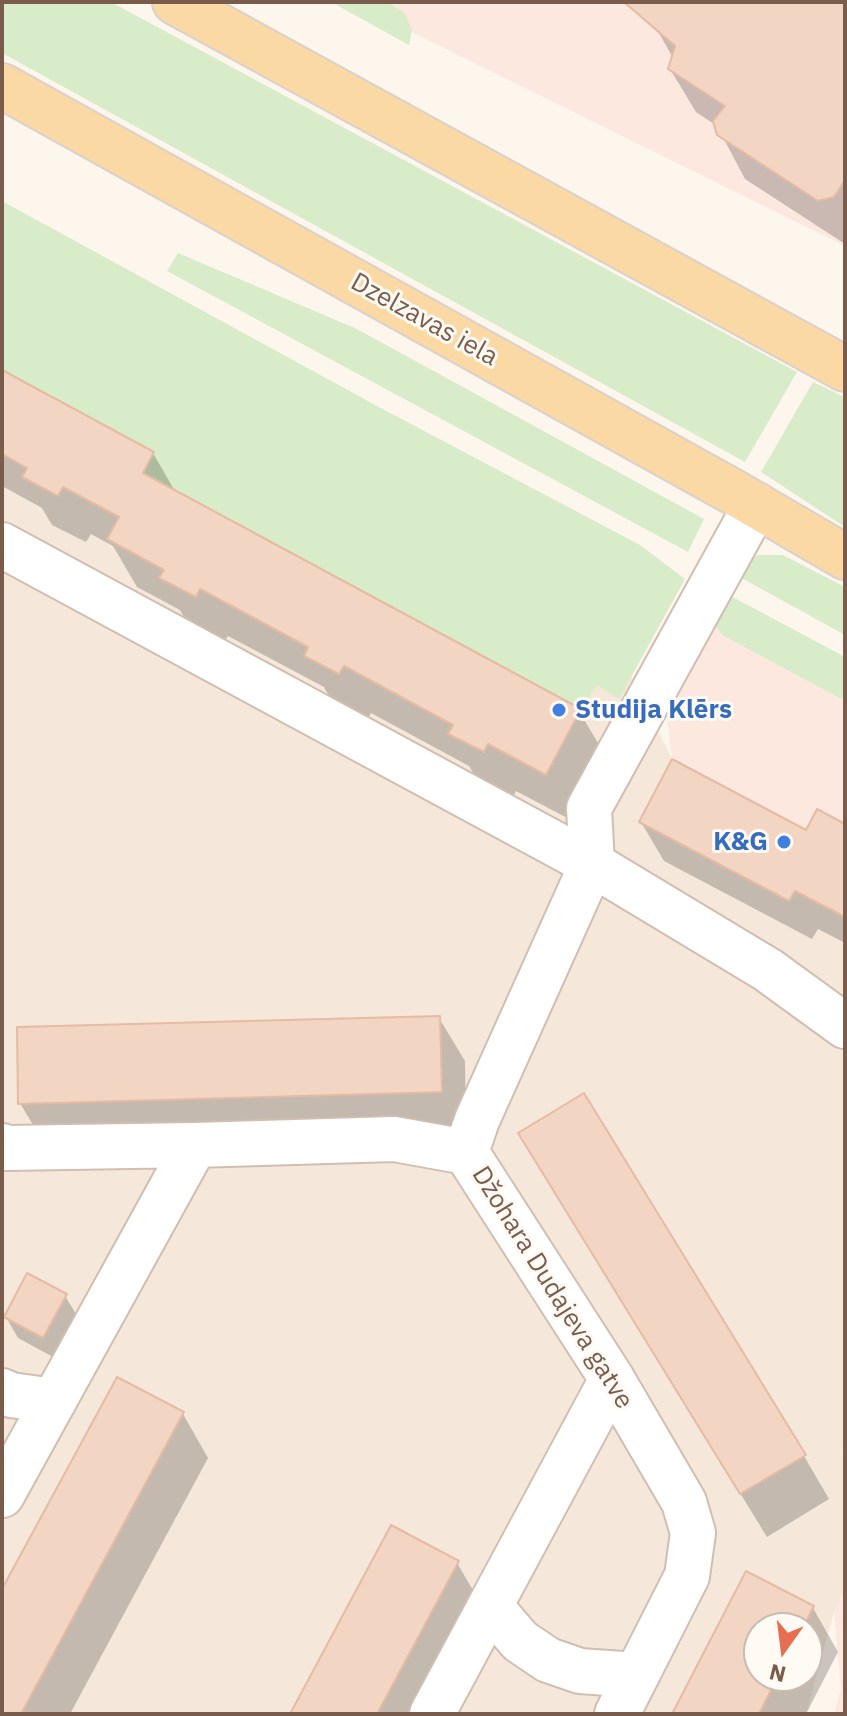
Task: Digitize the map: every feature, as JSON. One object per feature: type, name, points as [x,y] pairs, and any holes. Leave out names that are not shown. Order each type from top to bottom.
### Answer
[{"type":"main road","points":[[175,2],[845,369]]},
{"type":"main road","name":"Dzelzavas iela","points":[[2,86],[845,557]]},
{"type":"street","points":[[466,1152],[477,1120],[592,864],[589,808],[756,505]]},
{"type":"street","points":[[2,545],[592,864],[768,970],[845,1026]]},
{"type":"street","name":"Džohara Dudajeva gatve","points":[[3,1150],[394,1139],[466,1152],[612,1379],[684,1502],[693,1533],[687,1576],[617,1714]]},
{"type":"street","points":[[2,1495],[195,1145]]},
{"type":"street","points":[[432,1714],[612,1379]]},
{"type":"street","points":[[2,1391],[54,1401]]},
{"type":"street","points":[[490,1606],[520,1641],[548,1660],[580,1671],[637,1675]]},
{"type":"shaded area","points":[[351,2],[845,2],[845,246]]},
{"type":"shaded area","points":[[2,327],[627,668],[672,759],[795,891],[845,917],[845,1445],[842,1450],[845,1452],[845,1590],[834,1612],[823,1652],[823,1612],[743,1612],[743,1692],[812,1692],[806,1714],[2,1714]]},
{"type":"shaded area","points":[[713,621],[722,635],[845,701],[845,917],[795,891],[672,759],[662,676]]},
{"type":"shaded area","points":[[845,1590],[845,1714],[834,1714],[841,1689],[834,1612]]},
{"type":"green space","points":[[2,2],[111,2],[797,372],[745,462],[2,53]]},
{"type":"green space","points":[[331,2],[387,2],[404,12],[412,29],[409,45]]},
{"type":"green space","points":[[2,201],[377,406],[640,545],[685,579],[619,699],[597,685],[581,709],[143,473],[154,451],[2,370]]},
{"type":"green space","points":[[178,253],[357,329],[704,519],[688,552],[167,271]]},
{"type":"green space","points":[[813,382],[845,397],[845,527],[761,472]]},
{"type":"green space","points":[[757,555],[783,555],[845,587],[845,635],[736,575]]},
{"type":"green space","points":[[727,594],[845,657],[845,701],[722,635],[713,621]]},
{"type":"building","points":[[624,2],[845,2],[845,180],[834,197],[818,201],[717,135],[713,121],[725,106],[668,69],[675,46]]},
{"type":"building","points":[[2,370],[154,452],[143,473],[581,709],[546,775],[488,744],[484,752],[448,734],[453,725],[344,666],[339,674],[304,656],[308,647],[200,589],[196,597],[159,578],[164,570],[107,539],[119,517],[63,487],[58,496],[22,477],[27,468],[2,454]]},
{"type":"building","points":[[672,759],[806,830],[817,809],[845,824],[845,917],[795,891],[789,901],[639,822]]},
{"type":"building","points":[[440,1016],[442,1092],[18,1104],[17,1027]]},
{"type":"building","points":[[584,1093],[806,1455],[740,1494],[518,1133]]},
{"type":"building","points":[[27,1273],[67,1294],[43,1338],[4,1317]]},
{"type":"building","points":[[117,1377],[184,1412],[21,1714],[2,1714],[2,1589]]},
{"type":"building","points":[[391,1525],[459,1561],[377,1714],[290,1714]]},
{"type":"building","points":[[746,1571],[814,1606],[811,1612],[743,1612],[743,1692],[770,1692],[759,1714],[672,1714]]},
{"type":"place","name":"Studija Klērs","points":[[559,710]]},
{"type":"place","name":"K&G","points":[[784,842]]}]
